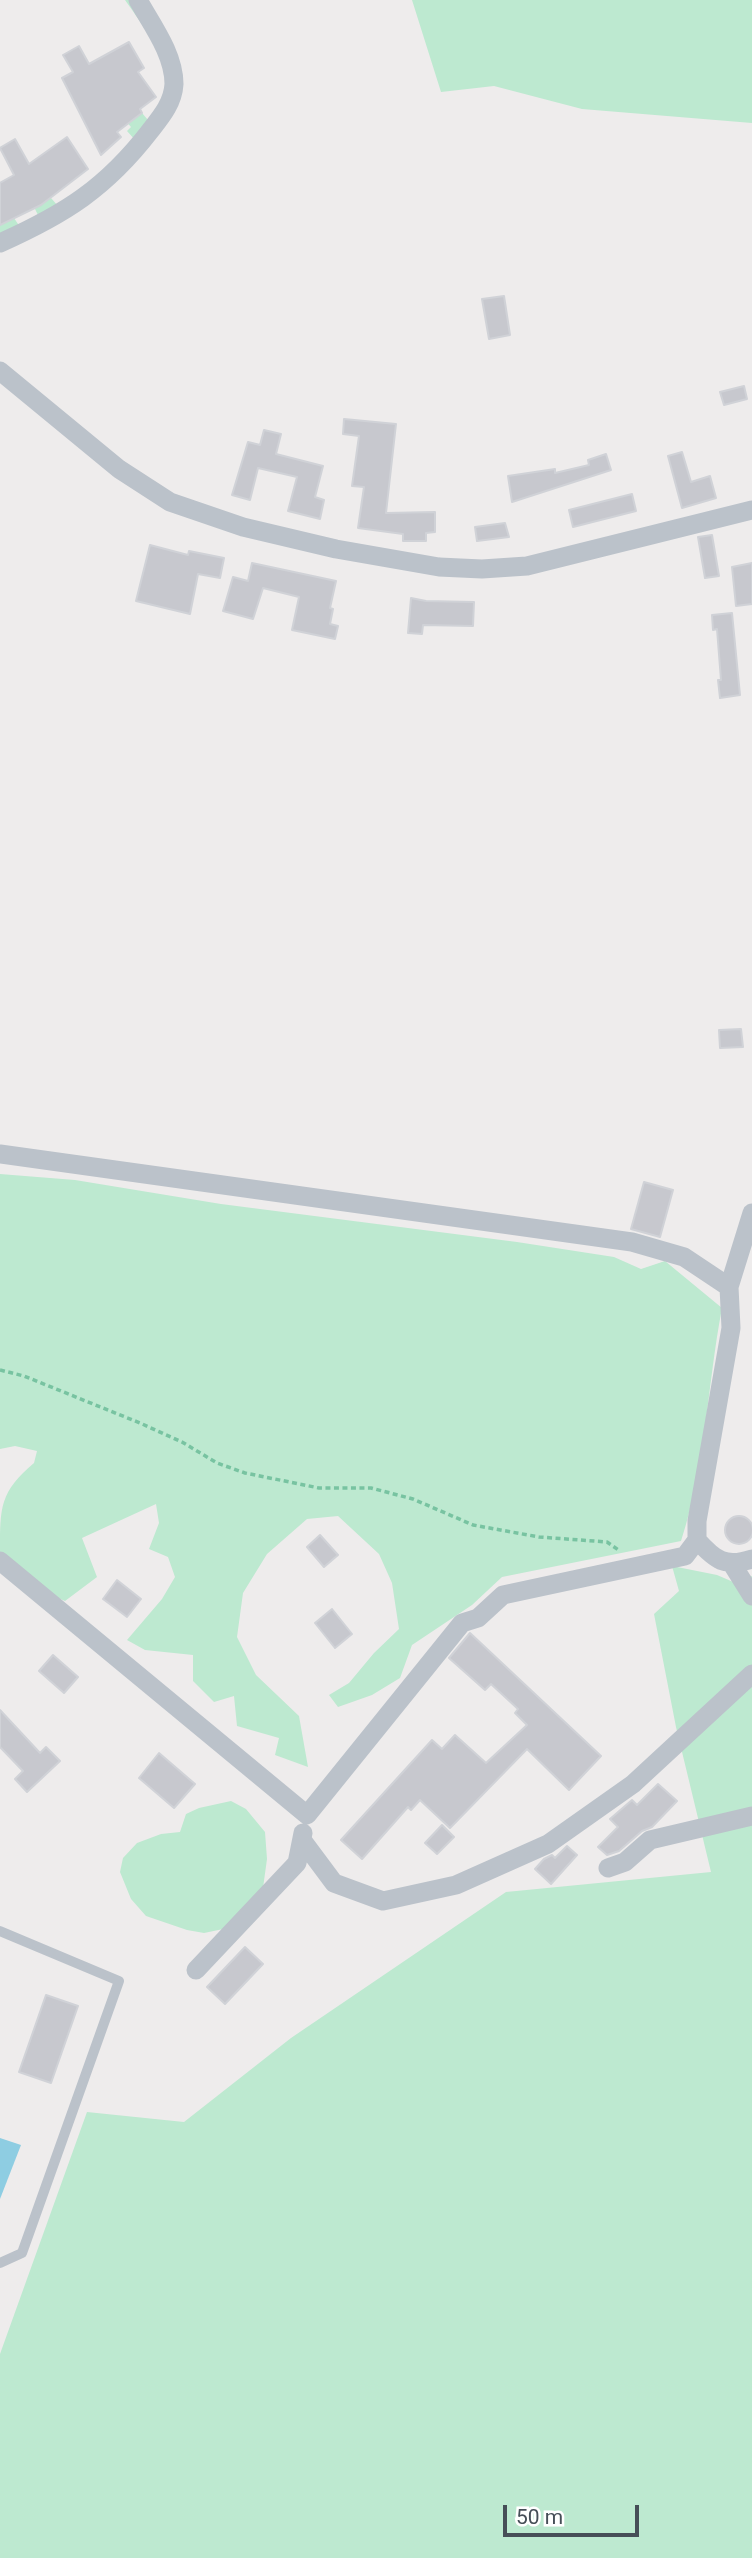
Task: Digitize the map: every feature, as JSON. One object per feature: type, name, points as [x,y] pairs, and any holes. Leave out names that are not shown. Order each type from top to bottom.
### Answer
[{"type":"street","points":[[0,243],[57,215],[102,184],[120,167],[166,111],[173,93],[172,66],[138,0]]},
{"type":"street","points":[[0,371],[118,469],[170,502],[243,527],[336,549],[439,567],[482,569],[527,566],[752,510]]},
{"type":"street","points":[[0,1154],[632,1242],[684,1257],[729,1287]]},
{"type":"street","points":[[196,1970],[297,1863],[307,1815],[462,1623],[478,1618],[503,1595],[685,1556],[697,1540],[697,1521],[731,1328],[729,1287],[752,1213]]},
{"type":"street","points":[[697,1540],[712,1557],[732,1564],[752,1559]]},
{"type":"street","points":[[0,1561],[307,1815]]},
{"type":"street","points":[[732,1564],[752,1596]]},
{"type":"street","points":[[302,1840],[334,1883],[383,1901],[456,1885],[548,1844],[633,1784],[752,1674]]},
{"type":"street","points":[[608,1868],[625,1862],[650,1840],[752,1816]]},
{"type":"lane","points":[[0,1931],[120,1981],[22,2253],[0,2263]]},
{"type":"path","points":[[0,1370],[24,1376],[140,1423],[182,1442],[217,1463],[246,1473],[319,1488],[371,1488],[413,1499],[473,1525],[539,1537],[607,1542],[638,1565]]},
{"type":"green space","points":[[125,0],[135,0],[163,55],[170,78],[165,107],[129,150],[97,182],[63,206],[0,239],[0,225],[14,218],[20,227],[39,217],[34,207],[51,198],[58,206],[118,160],[136,141],[127,131],[131,127],[123,118],[131,112],[136,117],[142,113],[148,120],[163,104],[167,91],[163,63]]},
{"type":"green space","points":[[412,0],[752,0],[752,123],[582,109],[494,86],[441,92]]},
{"type":"green space","points":[[0,1174],[75,1180],[221,1204],[517,1242],[614,1257],[641,1269],[665,1261],[722,1308],[696,1484],[681,1541],[502,1577],[472,1605],[412,1645],[400,1678],[372,1695],[338,1707],[329,1695],[349,1683],[399,1629],[392,1583],[379,1554],[338,1516],[307,1519],[267,1554],[243,1593],[237,1637],[256,1675],[299,1716],[308,1767],[275,1755],[279,1738],[237,1726],[234,1696],[214,1702],[193,1681],[193,1655],[145,1650],[127,1640],[162,1599],[175,1577],[168,1557],[149,1549],[159,1523],[156,1504],[82,1538],[97,1577],[65,1601],[49,1594],[0,1552],[4,1501],[14,1483],[34,1463],[37,1451],[15,1446],[0,1449]]},
{"type":"green space","points":[[672,1566],[717,1575],[738,1584],[752,1576],[752,2558],[0,2558],[0,2354],[87,2112],[184,2122],[291,2038],[506,1892],[711,1872],[676,1727],[654,1614],[679,1591]]},
{"type":"green space","points":[[231,1801],[246,1809],[265,1832],[267,1859],[263,1888],[228,1928],[204,1933],[146,1916],[131,1899],[120,1872],[123,1858],[137,1843],[161,1834],[180,1832],[186,1814],[199,1808]]},
{"type":"water","points":[[0,2138],[21,2145],[0,2199]]},
{"type":"building","points":[[129,42],[144,68],[138,72],[156,97],[140,109],[142,113],[117,132],[121,137],[101,155],[62,78],[73,72],[63,55],[79,46],[89,64]]},
{"type":"building","points":[[67,137],[88,169],[41,205],[0,225],[0,183],[14,175],[0,148],[15,139],[29,164]]},
{"type":"building","points":[[504,296],[510,335],[489,339],[482,299]]},
{"type":"building","points":[[744,386],[747,399],[724,405],[720,392]]},
{"type":"building","points":[[344,419],[396,424],[386,513],[435,512],[435,532],[426,533],[426,541],[403,541],[403,534],[358,528],[364,487],[352,486],[359,436],[343,434]]},
{"type":"building","points":[[264,430],[281,434],[276,454],[323,466],[315,497],[324,500],[320,519],[288,511],[297,477],[258,468],[250,500],[232,495],[248,442],[260,445]]},
{"type":"building","points":[[682,452],[691,482],[710,476],[716,498],[682,508],[668,456]]},
{"type":"building","points":[[606,454],[611,470],[512,502],[508,476],[555,469],[555,473],[589,465],[588,460]]},
{"type":"building","points":[[632,494],[636,511],[573,527],[569,510]]},
{"type":"building","points":[[505,523],[509,537],[477,541],[475,527]]},
{"type":"building","points":[[712,535],[719,576],[705,578],[698,537]]},
{"type":"building","points":[[150,545],[188,555],[189,551],[224,558],[220,578],[198,574],[190,614],[136,601]]},
{"type":"building","points":[[252,563],[336,581],[330,608],[333,609],[330,624],[338,626],[335,639],[292,630],[299,597],[263,588],[253,619],[223,611],[233,577],[248,581]]},
{"type":"building","points":[[752,563],[752,604],[736,606],[732,567]]},
{"type":"building","points":[[411,598],[474,602],[473,626],[423,625],[422,634],[408,633]]},
{"type":"building","points":[[732,613],[740,695],[720,698],[717,629],[713,630],[712,615]]},
{"type":"building","points":[[741,1029],[743,1047],[720,1048],[719,1030]]},
{"type":"building","points":[[644,1182],[673,1190],[660,1237],[631,1229]]},
{"type":"building","points":[[739,1516],[749,1520],[753,1530],[749,1540],[739,1544],[729,1540],[725,1530],[729,1520]]},
{"type":"building","points":[[320,1535],[338,1555],[324,1567],[307,1547]]},
{"type":"building","points":[[117,1580],[141,1599],[127,1617],[103,1599]]},
{"type":"building","points":[[332,1609],[352,1634],[335,1648],[315,1623]]},
{"type":"building","points":[[470,1633],[601,1756],[569,1790],[527,1749],[450,1828],[420,1800],[411,1810],[408,1807],[362,1859],[341,1840],[432,1740],[442,1749],[455,1735],[486,1763],[527,1725],[515,1713],[518,1709],[491,1684],[485,1690],[449,1658]]},
{"type":"building","points":[[53,1655],[78,1677],[64,1693],[39,1671]]},
{"type":"building","points":[[0,1710],[40,1753],[46,1747],[60,1761],[27,1792],[15,1779],[23,1771],[0,1747]]},
{"type":"building","points":[[159,1753],[195,1784],[174,1808],[139,1778]]},
{"type":"building","points":[[658,1784],[677,1801],[652,1827],[642,1831],[619,1851],[607,1855],[598,1847],[618,1827],[610,1819],[632,1800],[637,1805]]},
{"type":"building","points":[[442,1825],[454,1837],[437,1854],[425,1843]]},
{"type":"building","points":[[567,1846],[577,1855],[551,1884],[535,1869],[544,1859],[552,1855],[555,1858]]},
{"type":"building","points":[[245,1947],[263,1964],[225,2004],[207,1987]]},
{"type":"building","points":[[46,1995],[78,2006],[51,2083],[19,2072]]}]
